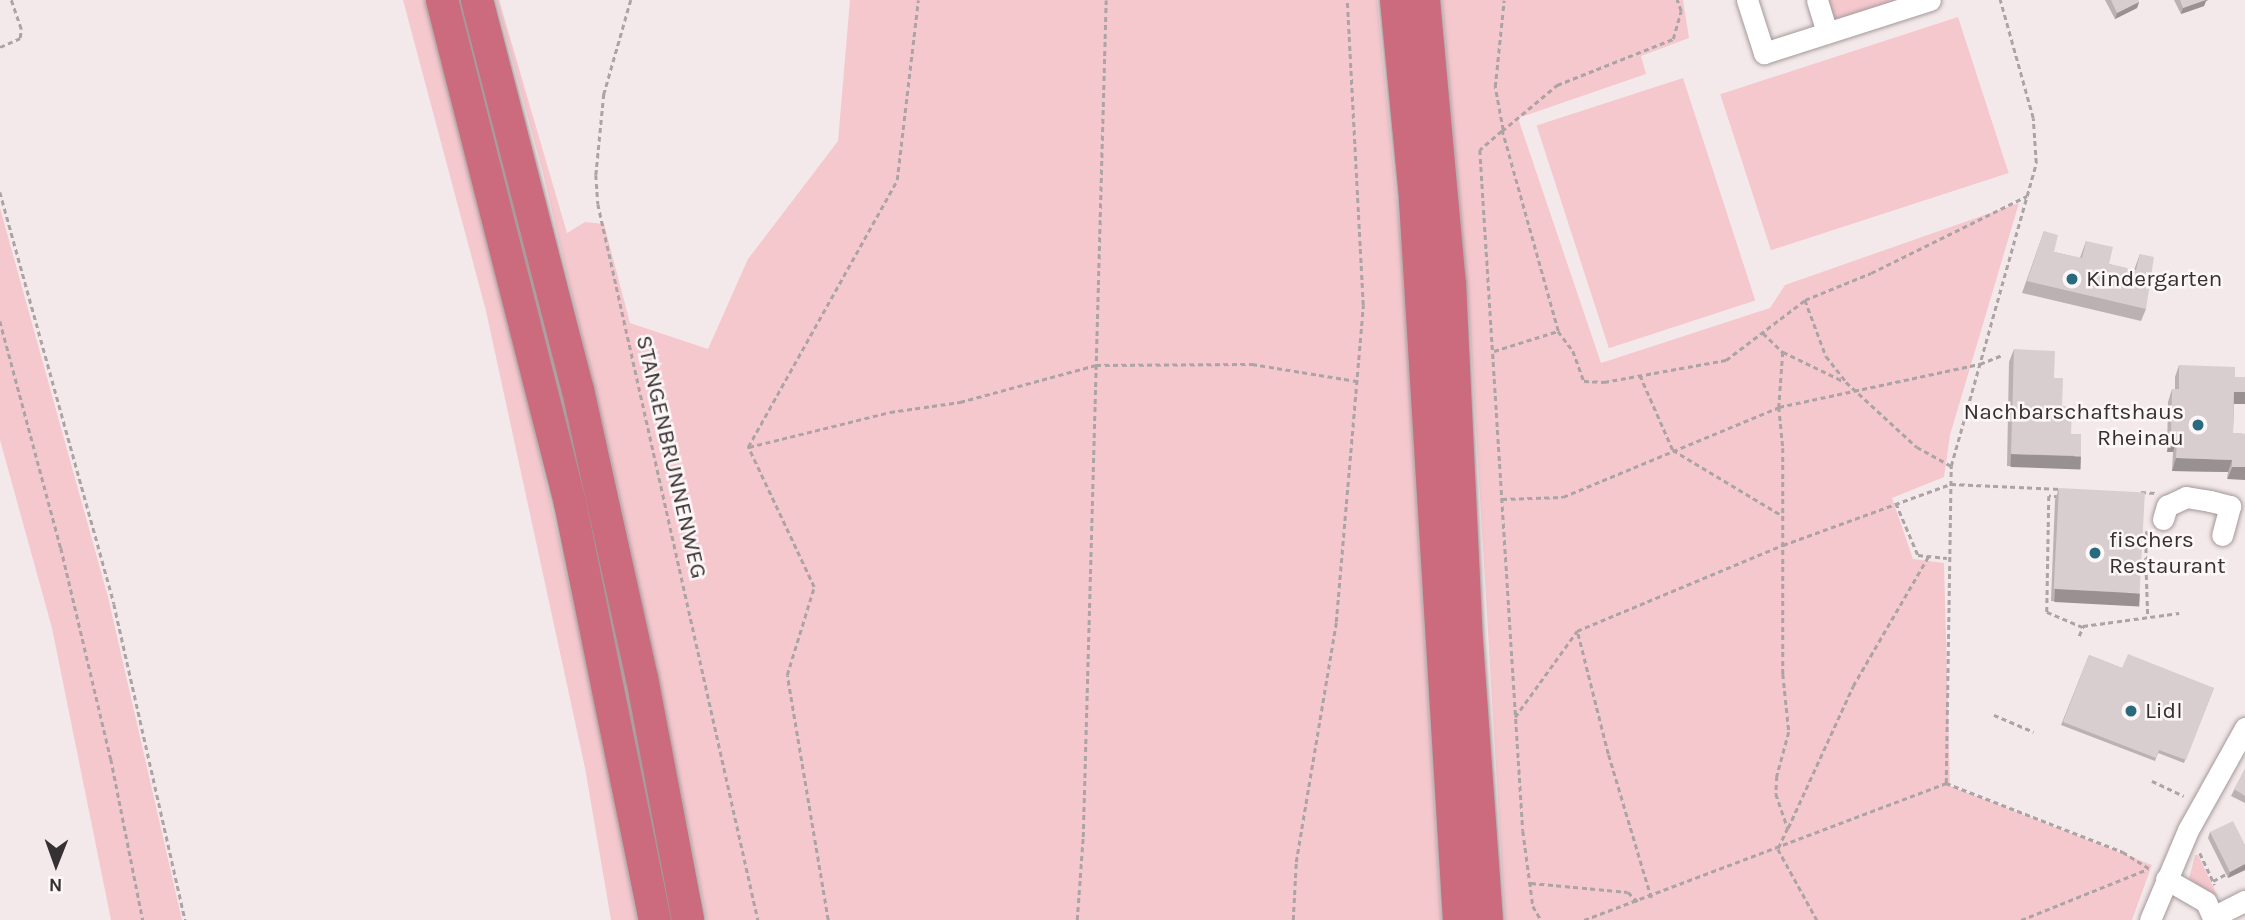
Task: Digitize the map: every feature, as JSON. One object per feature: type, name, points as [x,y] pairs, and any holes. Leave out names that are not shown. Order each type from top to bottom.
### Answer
[{"type":"highway","points":[[442,0],[570,503],[655,920]]},
{"type":"highway","points":[[477,0],[584,415],[642,678],[688,920]]},
{"type":"highway","points":[[1396,0],[1415,199],[1459,920]]},
{"type":"highway","points":[[1424,0],[1450,284],[1467,642],[1487,920]]},
{"type":"street","points":[[1747,0],[1764,52],[1930,0]]},
{"type":"street","points":[[1817,0],[1828,32]]},
{"type":"street","points":[[2156,522],[2167,506],[2186,497],[2230,506],[2222,535]]},
{"type":"street","points":[[2150,920],[2158,874],[2183,842],[2245,727]]},
{"type":"street","points":[[2158,874],[2225,912]]},
{"type":"path","points":[[0,47],[20,38],[22,29],[11,0]]},
{"type":"path","name":"STANGENBRUNNENWEG","points":[[631,0],[604,94],[596,175],[598,204],[758,920]]},
{"type":"path","points":[[748,447],[897,180],[918,0]]},
{"type":"path","points":[[1077,920],[1083,837],[1106,0]]},
{"type":"path","points":[[1293,920],[1296,863],[1336,622],[1363,305],[1361,225],[1347,0]]},
{"type":"path","points":[[1503,0],[1495,87],[1502,130],[1558,331],[1573,351],[1584,381],[1604,382],[1726,360],[1805,300],[1871,273],[2027,196]]},
{"type":"path","points":[[1541,920],[1533,906],[1530,883],[1515,717],[1480,150],[1557,85],[1673,39],[1681,11],[1677,0]]},
{"type":"path","points":[[1946,783],[1950,643],[1947,558],[1951,466],[2036,163],[2033,118],[2000,0]]},
{"type":"path","points":[[0,192],[114,604],[185,920]]},
{"type":"path","points":[[1805,300],[1826,356],[1846,382],[1917,447],[1951,466]]},
{"type":"path","points":[[0,321],[71,587],[143,920]]},
{"type":"path","points":[[1494,351],[1558,331]]},
{"type":"path","points":[[1763,333],[1783,352],[1846,382]]},
{"type":"path","points":[[1783,352],[1779,407],[1783,516],[1783,674],[1789,732],[1776,794],[1788,828]]},
{"type":"path","points":[[1503,499],[1563,497],[1779,407],[1856,393],[1980,364],[2002,355]]},
{"type":"path","points":[[748,447],[890,412],[960,402],[1096,365],[1252,364],[1357,380]]},
{"type":"path","points":[[1640,375],[1673,450],[1783,516]]},
{"type":"path","points":[[748,447],[814,587],[787,675],[828,920]]},
{"type":"path","points":[[1515,717],[1577,631],[1783,545],[1951,484],[2074,489]]},
{"type":"path","points":[[2129,492],[2186,497]]},
{"type":"path","points":[[2066,497],[2049,496],[2047,612],[2082,627],[2179,613]]},
{"type":"path","points":[[2134,498],[2148,499]]},
{"type":"path","points":[[1896,503],[1918,555],[1947,558]]},
{"type":"path","points":[[2148,617],[2146,557],[2156,522]]},
{"type":"path","points":[[1778,849],[1853,686],[1928,557]]},
{"type":"path","points":[[2146,557],[2151,559]]},
{"type":"path","points":[[2079,636],[2082,627]]},
{"type":"path","points":[[1577,631],[1608,754],[1651,898]]},
{"type":"path","points":[[1994,715],[2034,732]]},
{"type":"path","points":[[2152,781],[2202,804]]},
{"type":"path","points":[[1584,920],[1651,898],[1946,783],[2123,852],[2158,874]]},
{"type":"path","points":[[2183,842],[2197,849],[2225,912]]},
{"type":"path","points":[[1778,849],[1817,920]]},
{"type":"path","points":[[2021,920],[2158,874]]},
{"type":"path","points":[[2213,881],[2226,874]]},
{"type":"path","points":[[1530,883],[1628,892],[1638,902]]},
{"type":"shaded area","points":[[403,0],[425,0],[516,348],[590,679],[637,920],[611,920],[585,768],[486,311]]},
{"type":"shaded area","points":[[496,0],[499,0],[567,233],[585,222],[604,224],[630,323],[708,349],[748,259],[838,141],[850,0],[1377,0],[1401,244],[1441,920],[707,920],[620,499],[543,173]]},
{"type":"shaded area","points":[[1442,0],[1683,0],[1689,38],[1641,56],[1646,74],[1518,118],[1601,363],[1770,308],[1785,285],[2019,203],[1950,435],[1944,477],[1892,498],[1913,559],[1944,563],[1950,786],[2152,865],[2132,920],[1505,920],[1470,328]]},
{"type":"shaded area","points":[[1826,0],[1899,0],[1833,21]]},
{"type":"shaded area","points":[[469,14],[579,445],[677,920],[667,920],[459,15]]},
{"type":"shaded area","points":[[1958,17],[2009,173],[1771,250],[1720,94]]},
{"type":"shaded area","points":[[1683,78],[1755,301],[1609,348],[1537,126]]},
{"type":"shaded area","points":[[0,208],[108,597],[182,920],[111,920],[52,628],[0,440]]},
{"type":"shaded area","points":[[2195,855],[2198,855],[2218,897],[2189,879]]},
{"type":"building","points":[[2111,0],[2138,0],[2139,2],[2117,13]]},
{"type":"building","points":[[2180,0],[2206,0],[2183,8]]},
{"type":"building","name":"Kindergarten","points":[[2044,231],[2058,235],[2054,252],[2082,258],[2086,241],[2113,247],[2109,264],[2136,270],[2140,254],[2154,257],[2146,309],[2027,281]]},
{"type":"building","points":[[2014,349],[2055,351],[2054,378],[2063,378],[2062,406],[2072,407],[2071,434],[2081,434],[2081,456],[2011,454]]},
{"type":"building","name":"Nachbarschaftshaus Rheinau","points":[[2179,365],[2235,367],[2235,377],[2245,377],[2245,392],[2234,392],[2233,433],[2245,434],[2245,467],[2232,467],[2232,460],[2176,458],[2177,440],[2171,439],[2172,389],[2179,389]]},
{"type":"building","name":"fischers Restaurant","points":[[2059,488],[2145,493],[2140,593],[2054,589]]},
{"type":"building","points":[[2128,654],[2214,688],[2186,760],[2159,750],[2156,758],[2063,722],[2089,655],[2122,668]]},
{"type":"building","points":[[2245,769],[2245,796],[2234,789]]},
{"type":"building","points":[[2233,821],[2245,845],[2245,864],[2230,872],[2210,832]]},
{"type":"place","name":"Kindergarten","points":[[2072,279]]},
{"type":"place","name":"Nachbarschaftshaus Rheinau","points":[[2198,425]]},
{"type":"place","name":"fischers Restaurant","points":[[2095,553]]},
{"type":"place","name":"Lidl","points":[[2131,711]]}]
